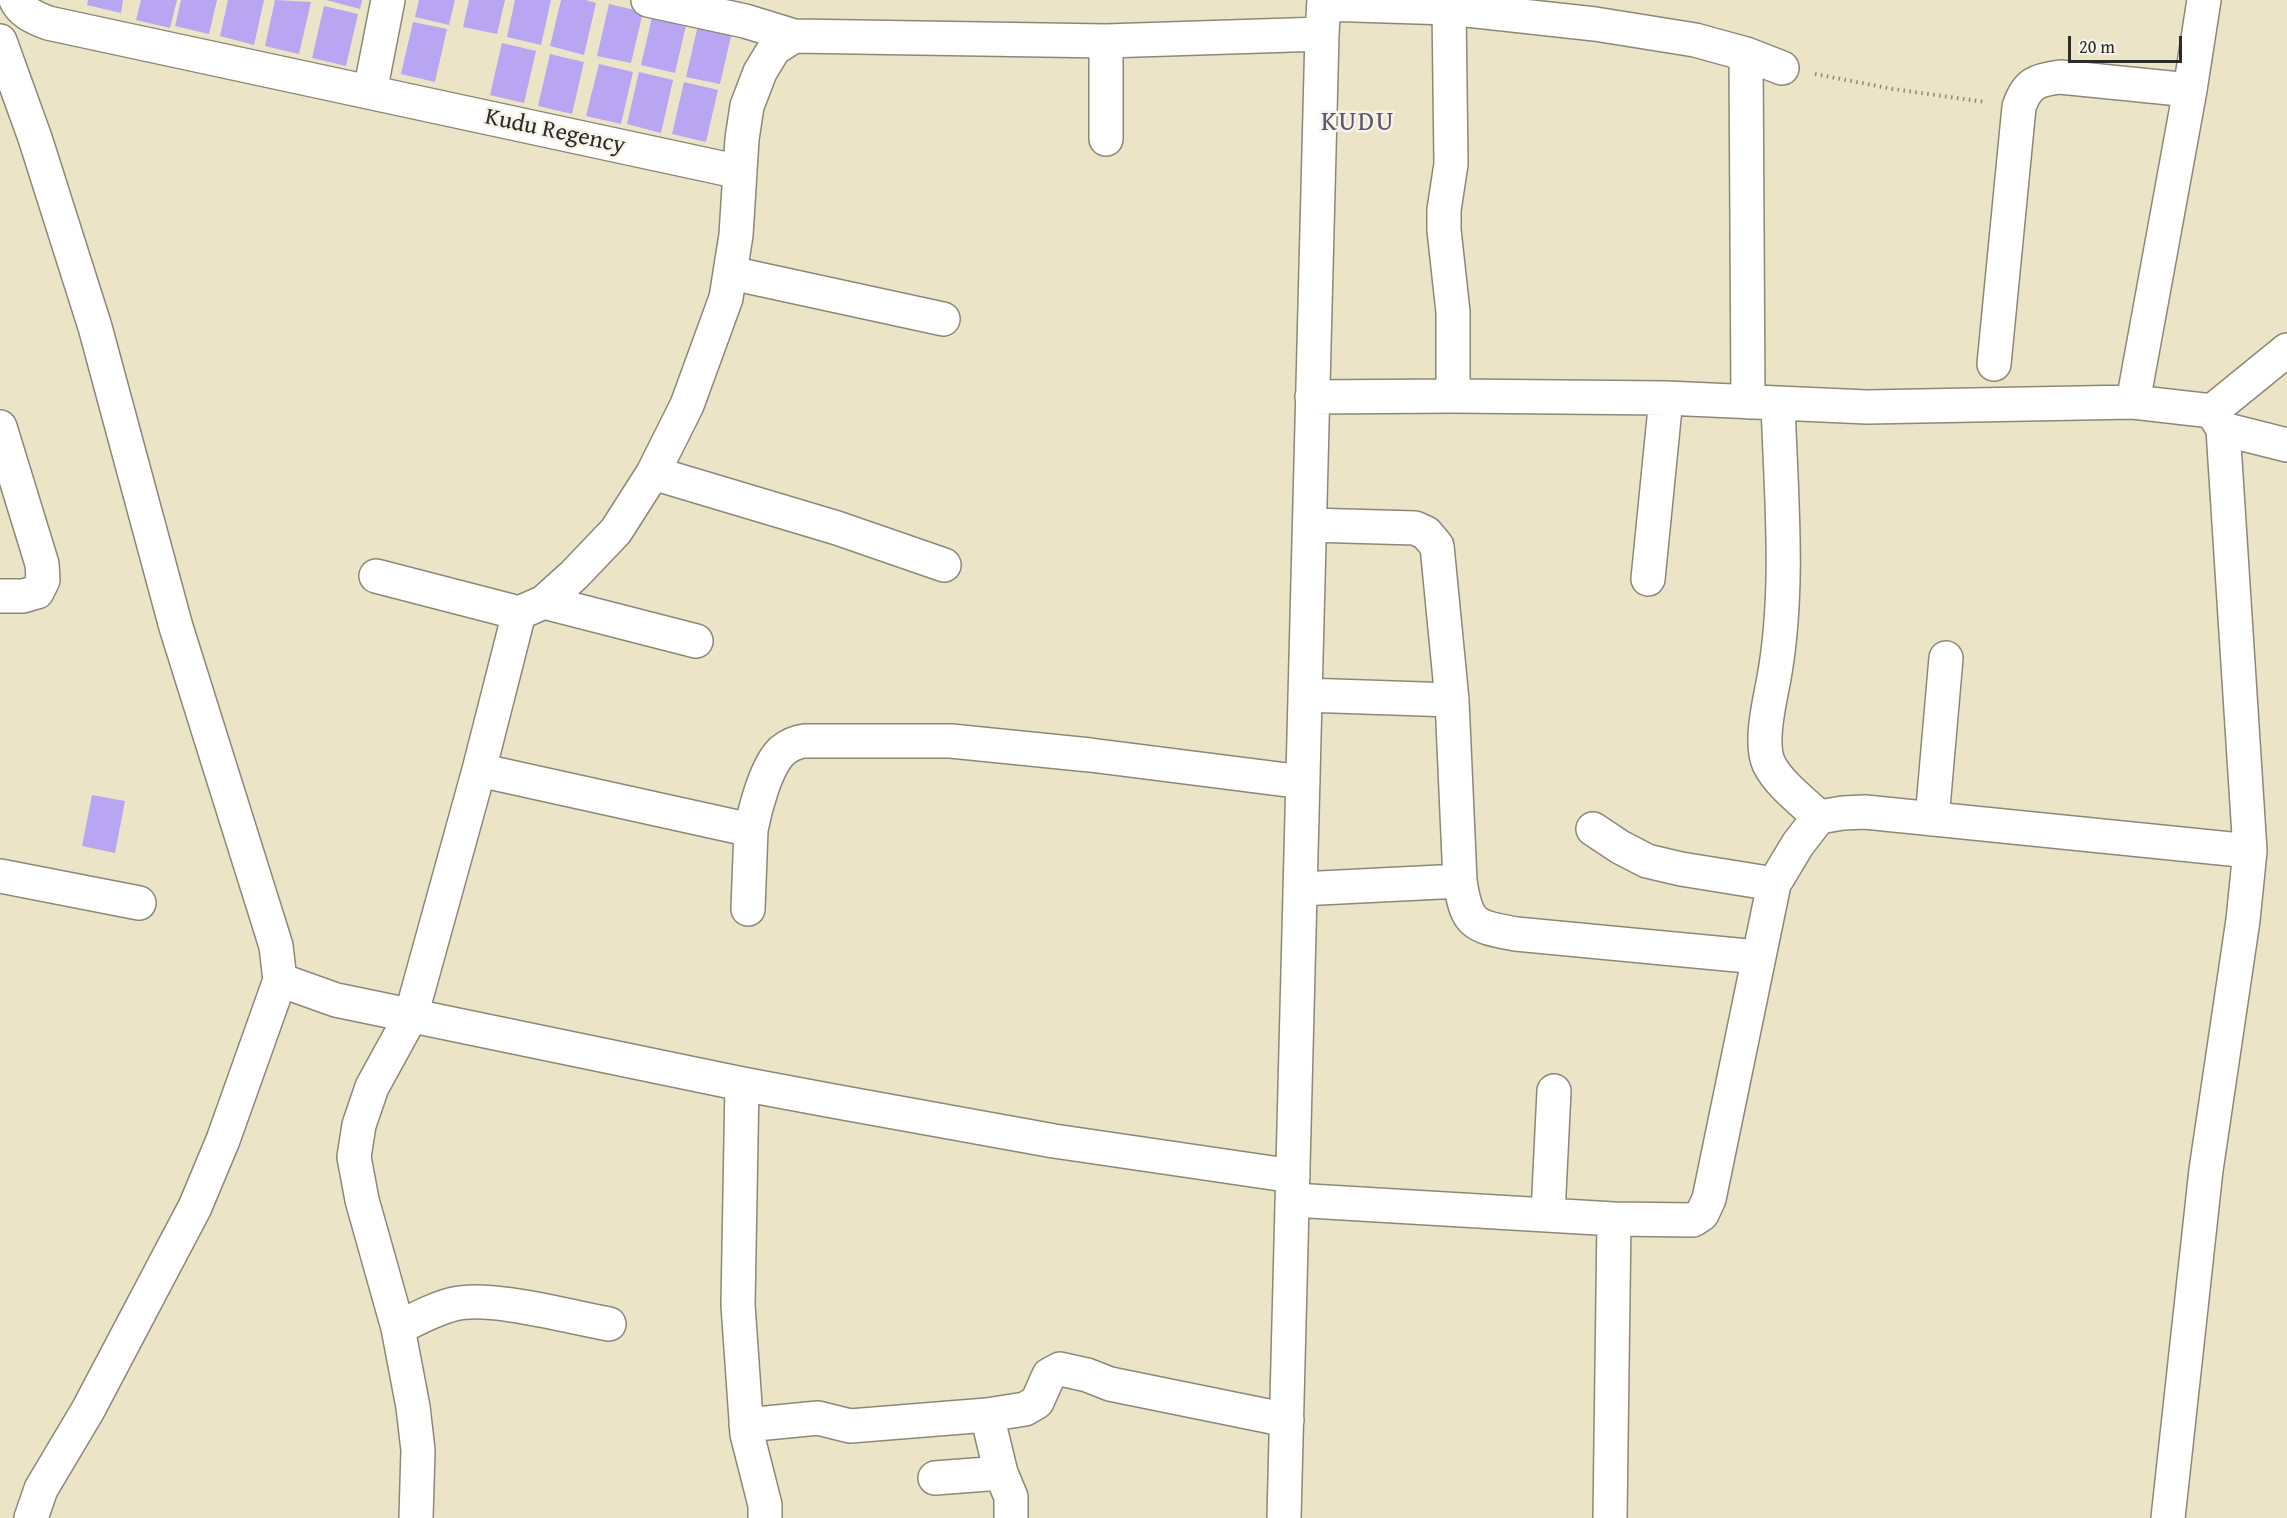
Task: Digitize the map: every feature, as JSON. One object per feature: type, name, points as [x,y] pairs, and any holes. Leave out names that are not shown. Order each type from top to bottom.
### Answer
[{"type":"street","name":"Kudu Regency","points":[[16,0],[31,16],[48,23],[740,172]]},
{"type":"street","points":[[370,93],[388,0]]},
{"type":"street","points":[[648,0],[745,21],[794,36],[1106,41],[1323,13],[1449,8],[1595,24],[1695,40],[1746,54],[1782,68]]},
{"type":"street","points":[[2133,402],[2190,90],[2204,0]]},
{"type":"street","points":[[1449,8],[1451,164],[1444,210],[1444,230],[1453,312],[1453,396]]},
{"type":"street","points":[[1284,1518],[1323,13]]},
{"type":"street","points":[[416,1518],[418,1450],[413,1407],[398,1328],[362,1200],[354,1157],[358,1125],[372,1087],[411,1016],[479,770],[531,608],[574,575],[616,531],[653,473],[687,405],[726,298],[736,235],[743,128],[750,97],[760,72],[774,49],[794,36]]},
{"type":"street","points":[[0,41],[35,138],[95,327],[176,627],[276,946],[280,980],[223,1140],[195,1207],[88,1410],[40,1489],[31,1518]]},
{"type":"street","points":[[1106,41],[1106,139]]},
{"type":"street","points":[[1746,54],[1763,403],[1782,593],[1766,753],[1775,773],[1819,817]]},
{"type":"street","points":[[1994,364],[2019,107],[2024,93],[2041,80],[2061,77],[2190,90]]},
{"type":"street","points":[[731,273],[943,319]]},
{"type":"street","points":[[2168,1518],[2206,1170],[2243,920],[2250,851],[2217,420],[2287,350]]},
{"type":"street","points":[[1312,397],[1666,398],[1868,407],[2133,402],[2217,420],[2287,445]]},
{"type":"street","points":[[1648,579],[1666,398]]},
{"type":"street","points":[[0,427],[42,564],[43,580],[37,592],[23,596],[0,596]]},
{"type":"street","points":[[653,473],[837,528],[944,565]]},
{"type":"street","points":[[1310,525],[1415,528],[1426,533],[1437,546],[1452,699],[1460,881],[1464,907],[1471,918],[1483,928],[1516,934],[1758,957]]},
{"type":"street","points":[[376,576],[696,641]]},
{"type":"street","points":[[1932,819],[1946,658]]},
{"type":"street","points":[[1305,695],[1452,699]]},
{"type":"street","points":[[748,909],[751,830],[756,806],[773,764],[782,751],[797,742],[951,741],[1090,755],[1303,782]]},
{"type":"street","points":[[479,770],[751,830]]},
{"type":"street","points":[[280,980],[336,1000],[742,1084],[1054,1141],[1293,1188],[1548,1214],[1684,1222],[1693,1220],[1701,1214],[1709,1198],[1774,884],[1798,844],[1819,817],[1865,812],[2250,851]]},
{"type":"street","points":[[1593,829],[1647,861],[1681,869],[1774,884]]},
{"type":"street","points":[[0,876],[140,903]]},
{"type":"street","points":[[1300,889],[1460,881]]},
{"type":"street","points":[[742,1084],[737,1285],[746,1425],[765,1505],[765,1518]]},
{"type":"street","points":[[1548,1214],[1554,1091]]},
{"type":"street","points":[[1610,1518],[1614,1219]]},
{"type":"street","points":[[398,1328],[456,1304],[494,1303],[609,1324]]},
{"type":"street","points":[[746,1425],[818,1418],[850,1426],[987,1415],[1025,1409],[1037,1402],[1049,1375],[1060,1369],[1087,1375],[1110,1384],[1287,1420]]},
{"type":"street","points":[[987,1415],[1001,1473],[1011,1497],[1011,1518]]},
{"type":"street","points":[[935,1478],[1001,1473]]},
{"type":"path","points":[[1782,68],[1893,89],[2019,107]]},
{"type":"building","points":[[88,0],[123,0],[121,13],[87,5]]},
{"type":"building","points":[[141,0],[177,0],[170,28],[136,20]]},
{"type":"building","points":[[181,0],[217,0],[209,34],[175,26]]},
{"type":"building","points":[[228,0],[264,0],[254,45],[220,36]]},
{"type":"building","points":[[275,0],[311,2],[299,54],[265,46]]},
{"type":"building","points":[[326,0],[362,0],[360,9]]},
{"type":"building","points":[[419,0],[455,0],[449,25],[415,17]]},
{"type":"building","points":[[469,0],[505,0],[497,34],[463,27]]},
{"type":"building","points":[[515,0],[551,0],[541,45],[507,37]]},
{"type":"building","points":[[561,0],[586,0],[596,3],[584,55],[550,46]]},
{"type":"building","points":[[609,4],[643,12],[631,63],[597,56]]},
{"type":"building","points":[[324,6],[358,14],[346,66],[312,58]]},
{"type":"building","points":[[653,13],[687,21],[675,73],[641,65]]},
{"type":"building","points":[[413,22],[447,29],[435,82],[401,74]]},
{"type":"building","points":[[698,25],[732,32],[720,84],[686,77]]},
{"type":"building","points":[[502,43],[536,51],[524,103],[490,95]]},
{"type":"building","points":[[550,54],[584,62],[572,114],[538,106]]},
{"type":"building","points":[[599,64],[633,72],[621,124],[586,116]]},
{"type":"building","points":[[639,72],[673,80],[661,133],[627,124]]},
{"type":"building","points":[[684,82],[718,90],[706,142],[672,134]]},
{"type":"building","points":[[92,795],[125,801],[115,853],[82,846]]},
{"type":"district","name":"KUDU","points":[[1358,123]]}]
